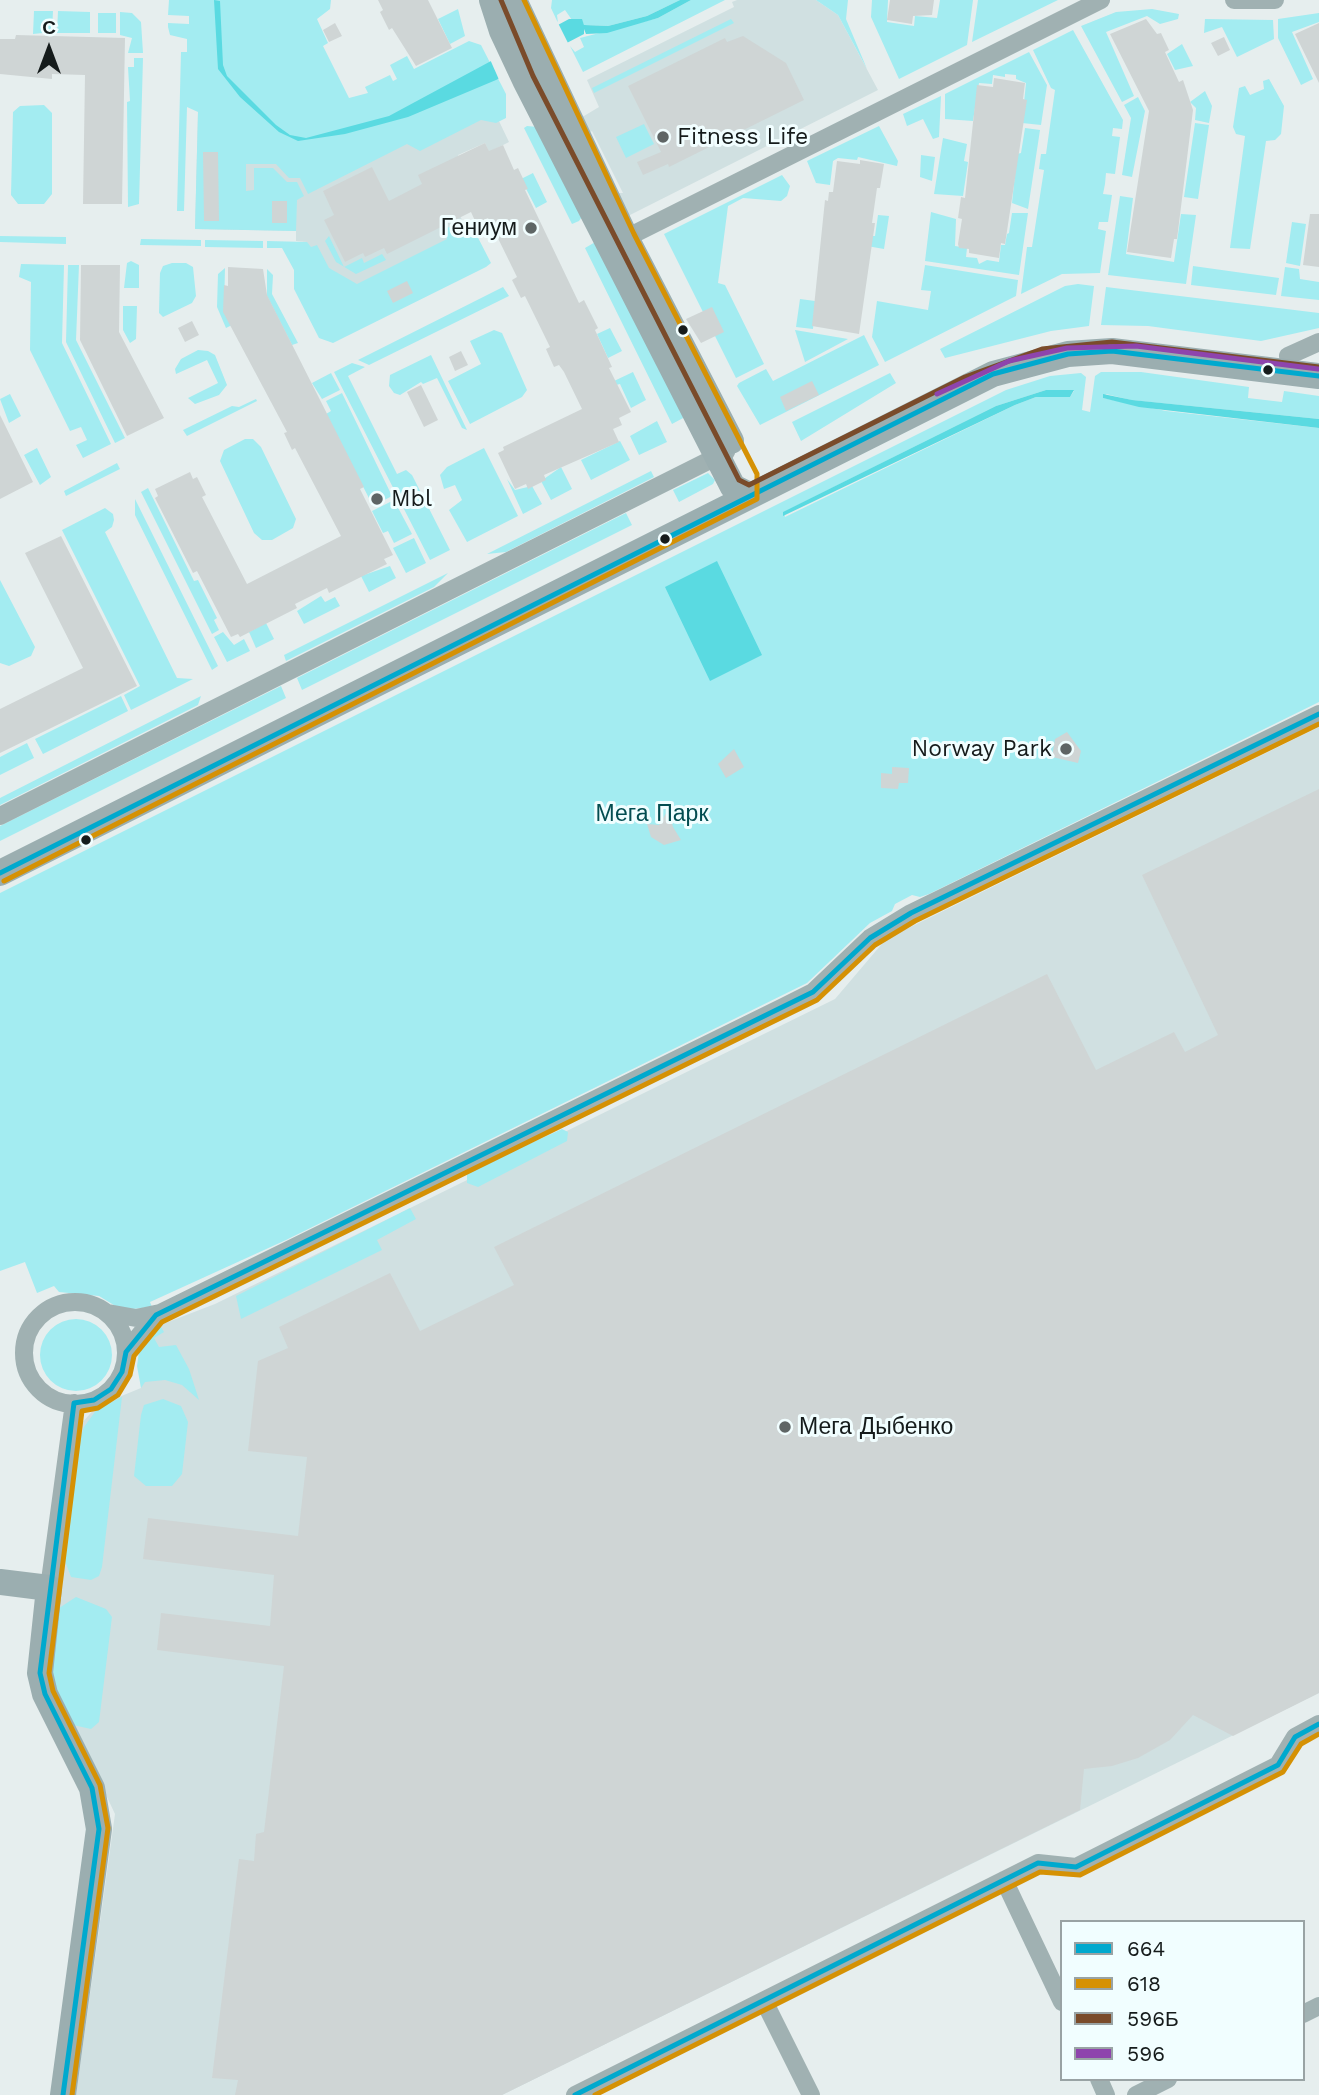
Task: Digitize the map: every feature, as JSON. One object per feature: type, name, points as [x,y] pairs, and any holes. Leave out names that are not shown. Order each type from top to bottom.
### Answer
[{"type":"street","points":[[492,0],[513,17],[536,74],[618,242],[744,487]]},
{"type":"street","points":[[618,242],[1101,0]]},
{"type":"street","points":[[1234,0],[1275,0]]},
{"type":"street","points":[[0,873],[744,487],[977,363],[1040,343],[1136,337],[1319,360]]},
{"type":"street","points":[[1288,356],[1319,342]]},
{"type":"street","points":[[0,853],[744,487],[969,385],[1044,358],[1112,351],[1319,376]]},
{"type":"street","points":[[0,816],[726,452]]},
{"type":"street","points":[[108,1313],[123,1335],[126,1352],[122,1372],[111,1389],[94,1400],[74,1403],[52,1398],[35,1384],[26,1363],[26,1340],[36,1321],[54,1307],[82,1302],[108,1313],[136,1318],[156,1315],[813,992],[870,938],[911,913],[1319,713]]},
{"type":"street","points":[[126,1352],[156,1315]]},
{"type":"street","points":[[63,2095],[99,1829],[92,1788],[51,1705],[40,1673],[74,1403]]},
{"type":"street","points":[[0,1582],[49,1588]]},
{"type":"street","points":[[575,2095],[1038,1863],[1076,1867],[1278,1765],[1295,1737],[1318,1729]]},
{"type":"street","points":[[1004,1880],[1060,1998]]},
{"type":"street","points":[[764,2001],[811,2095]]},
{"type":"street","points":[[1136,2095],[1164,2081]]},
{"type":"shaded area","points":[[214,0],[220,1],[223,65],[227,76],[276,125],[290,135],[306,138],[389,116],[569,19],[582,19],[584,25],[608,26],[647,16],[680,0],[691,0],[658,18],[607,33],[586,34],[584,29],[584,34],[496,80],[408,117],[345,134],[298,141],[279,132],[240,97],[218,69]]},
{"type":"shaded area","points":[[816,0],[838,15],[878,90],[628,216],[617,193],[623,193],[592,131],[587,134],[579,115],[584,116],[599,107],[587,80],[734,7],[732,2]]},
{"type":"shaded area","points":[[488,98],[509,142],[489,152],[485,143],[458,155],[475,190],[453,202],[484,263],[340,336],[310,247],[306,242],[296,241],[296,231],[195,229],[198,111]]},
{"type":"shaded area","points":[[1046,390],[1074,390],[1070,397],[1036,397],[1015,405],[783,516],[783,512],[996,406]]},
{"type":"shaded area","points":[[1103,394],[1132,400],[1319,419],[1319,428],[1139,407],[1103,398]]},
{"type":"shaded area","points":[[717,561],[762,655],[710,681],[665,587]]},
{"type":"shaded area","name":"Мега Дыбенко","points":[[1319,727],[1319,1693],[502,2095],[76,2095],[115,1814],[73,1725],[53,1612],[76,1438],[81,1424],[97,1406],[141,1388],[139,1351],[155,1327],[215,1304],[835,999],[886,939]]},
{"type":"green space","points":[[169,0],[331,0],[330,9],[317,19],[328,43],[323,46],[349,98],[368,93],[365,87],[390,75],[393,81],[397,79],[390,65],[407,56],[414,69],[469,41],[481,45],[506,94],[506,118],[496,123],[481,120],[420,151],[407,144],[308,194],[300,178],[289,178],[276,164],[246,164],[246,191],[254,190],[254,168],[273,168],[287,182],[297,182],[304,196],[297,200],[296,231],[195,229],[198,112],[187,107],[184,211],[177,211],[181,52],[187,52],[187,39],[170,35],[168,27],[168,23],[189,24],[189,16],[168,15]]},
{"type":"green space","points":[[552,0],[680,0],[647,16],[608,26],[584,25],[581,19],[572,20],[565,10],[557,15],[558,23],[551,8]]},
{"type":"green space","points":[[691,0],[725,0],[583,72],[570,46],[575,52],[584,47],[580,38],[658,18]]},
{"type":"green space","points":[[816,0],[848,0],[846,19],[867,69],[838,15]]},
{"type":"green space","points":[[872,0],[888,0],[887,22],[914,26],[915,16],[937,18],[940,0],[973,0],[967,45],[899,79],[871,17]]},
{"type":"green space","points":[[978,0],[1058,0],[972,42]]},
{"type":"green space","points":[[458,9],[465,36],[450,44],[438,19]]},
{"type":"green space","points":[[1152,9],[1179,14],[1178,19],[1160,24],[1147,16],[1106,32],[1134,96],[1122,102],[1081,26],[1116,12]]},
{"type":"green space","points":[[34,11],[53,11],[52,32],[33,34]]},
{"type":"green space","points":[[58,11],[90,12],[90,33],[57,33]]},
{"type":"green space","points":[[120,12],[132,13],[141,22],[143,53],[128,53],[132,38],[120,35]]},
{"type":"green space","points":[[98,13],[116,13],[116,33],[98,33]]},
{"type":"green space","points":[[1319,13],[1319,22],[1292,32],[1313,79],[1301,85],[1278,38],[1278,19]]},
{"type":"green space","points":[[731,19],[734,23],[594,93],[592,88]]},
{"type":"green space","points":[[1205,19],[1273,20],[1274,39],[1237,57],[1222,27],[1204,33]]},
{"type":"green space","points":[[1073,30],[1123,120],[1122,129],[1113,128],[1112,136],[1120,137],[1115,174],[1106,173],[1103,194],[1112,195],[1108,222],[1099,222],[1098,229],[1106,231],[1100,273],[1062,274],[1021,294],[1027,247],[1032,247],[1044,170],[1039,169],[1041,154],[1046,154],[1055,90],[1051,88],[1033,50]]},
{"type":"green space","points":[[1182,44],[1193,66],[1175,70],[1167,54]]},
{"type":"green space","points":[[1029,52],[1047,85],[1041,125],[1022,123],[1026,83],[1016,79],[1016,75],[1005,74],[1005,77],[993,75],[992,84],[979,83],[973,121],[945,119],[945,94]]},
{"type":"green space","points":[[134,58],[143,58],[139,204],[128,207],[128,67],[134,67]]},
{"type":"green space","points":[[1269,79],[1284,106],[1281,134],[1275,140],[1266,141],[1250,249],[1230,248],[1245,136],[1236,134],[1233,127],[1239,88],[1245,86],[1250,95],[1264,89],[1263,81]]},
{"type":"green space","points":[[1205,91],[1212,106],[1209,123],[1195,120],[1196,108],[1190,102]]},
{"type":"green space","points":[[941,96],[939,137],[933,139],[923,119],[907,126],[903,114]]},
{"type":"green space","points":[[1138,97],[1145,111],[1132,177],[1122,175],[1131,118],[1124,105]]},
{"type":"green space","points":[[44,105],[52,113],[52,194],[44,204],[18,204],[11,195],[13,112],[20,106]]},
{"type":"green space","points":[[1195,123],[1209,125],[1198,199],[1184,197]]},
{"type":"green space","points":[[644,124],[654,144],[626,158],[616,137]]},
{"type":"green space","points":[[879,126],[898,161],[897,166],[858,157],[857,160],[838,158],[833,161],[830,185],[816,183],[807,161]]},
{"type":"green space","points":[[538,127],[584,214],[579,221],[572,224],[524,128]]},
{"type":"green space","points":[[1025,128],[1040,130],[1028,209],[1012,203],[1017,154],[1021,153]]},
{"type":"green space","points":[[943,138],[967,144],[964,161],[968,162],[963,196],[934,194]]},
{"type":"green space","points":[[921,155],[935,157],[932,181],[920,177]]},
{"type":"green space","points":[[533,173],[547,202],[536,208],[521,179]]},
{"type":"green space","points":[[782,175],[790,186],[787,196],[781,201],[743,198],[728,206],[718,283],[725,285],[764,364],[736,378],[664,234]]},
{"type":"green space","points":[[1120,196],[1133,198],[1126,254],[1174,262],[1181,214],[1196,215],[1186,284],[1108,275]]},
{"type":"green space","points":[[931,212],[956,219],[955,246],[967,248],[966,257],[977,258],[979,264],[987,260],[999,262],[1001,245],[1005,245],[1012,213],[1028,213],[1019,275],[925,261]]},
{"type":"green space","points":[[878,215],[889,216],[884,249],[867,246],[869,236],[875,236]]},
{"type":"green space","points":[[462,221],[465,225],[472,226],[491,263],[333,343],[319,338],[294,289],[294,270],[282,248],[267,248],[267,241],[307,242],[311,247],[317,245],[329,268],[357,284],[447,239],[443,230]]},
{"type":"green space","points":[[1292,222],[1306,224],[1300,266],[1286,263]]},
{"type":"green space","points":[[0,236],[66,237],[66,244],[0,242]]},
{"type":"green space","points":[[329,236],[344,267],[336,262],[325,241]]},
{"type":"green space","points":[[141,239],[201,240],[201,246],[140,245]]},
{"type":"green space","points":[[205,240],[263,241],[263,248],[205,247]]},
{"type":"green space","points":[[597,241],[685,417],[672,424],[585,248]]},
{"type":"green space","points":[[382,254],[386,260],[356,274],[344,267],[362,258],[364,263]]},
{"type":"green space","points":[[131,261],[139,265],[139,288],[124,288],[127,263]]},
{"type":"green space","points":[[186,263],[193,267],[196,296],[192,303],[163,317],[159,313],[160,273],[163,266]]},
{"type":"green space","points":[[21,264],[64,265],[62,343],[111,444],[83,458],[76,445],[87,440],[81,427],[70,431],[30,350],[31,282],[19,277]]},
{"type":"green space","points":[[68,265],[79,265],[76,340],[125,438],[115,443],[66,342]]},
{"type":"green space","points":[[925,265],[1018,280],[1016,296],[885,362],[872,337],[877,301],[928,310],[931,291],[921,290]]},
{"type":"green space","points":[[1193,266],[1279,278],[1276,295],[1191,285]]},
{"type":"green space","points":[[1285,267],[1299,269],[1300,279],[1319,282],[1319,300],[1281,296]]},
{"type":"green space","points":[[225,268],[224,309],[232,325],[226,328],[217,307],[218,274]]},
{"type":"green space","points":[[267,269],[273,275],[272,294],[298,343],[292,345],[267,296]]},
{"type":"green space","points":[[1065,286],[1094,286],[1089,326],[1051,331],[945,358],[940,349]]},
{"type":"green space","points":[[503,287],[509,296],[369,365],[358,360]]},
{"type":"green space","points":[[1106,287],[1319,313],[1319,328],[1261,341],[1148,326],[1101,325]]},
{"type":"green space","points":[[800,299],[815,301],[813,329],[796,327]]},
{"type":"green space","points":[[123,306],[137,306],[136,339],[130,343],[123,330]]},
{"type":"green space","points":[[610,328],[622,351],[608,358],[597,334]]},
{"type":"green space","points":[[494,330],[502,333],[527,390],[522,397],[470,424],[448,381],[481,364],[470,341]]},
{"type":"green space","points":[[795,330],[848,339],[805,362]]},
{"type":"green space","points":[[864,335],[879,365],[760,425],[737,386],[739,383],[766,369],[773,381]]},
{"type":"green space","points":[[198,350],[215,355],[227,385],[219,395],[195,404],[188,398],[218,383],[207,360],[176,374],[175,369],[181,359]]},
{"type":"green space","points":[[431,355],[467,430],[462,428],[437,378],[423,384],[421,382],[400,395],[394,393],[389,386],[390,375]]},
{"type":"green space","points":[[352,363],[365,367],[348,376],[397,474],[406,470],[412,475],[450,550],[430,560],[334,372]]},
{"type":"green space","points":[[633,372],[646,400],[631,408],[620,384],[616,385],[614,381]]},
{"type":"green space","name":"Мега Парк","points":[[1101,372],[1141,372],[1249,387],[1248,398],[1282,402],[1284,391],[1319,396],[1319,419],[1131,400],[1106,394],[1103,398],[1166,411],[1319,428],[1319,702],[929,894],[920,897],[912,895],[895,904],[892,911],[870,923],[807,983],[286,1240],[150,1302],[152,1307],[122,1310],[99,1296],[59,1292],[54,1286],[37,1293],[25,1262],[0,1271],[0,893],[1006,390],[1050,376],[1081,373],[1086,377],[1082,410],[1090,412],[1095,376]],"holes":[[[1046,390],[1074,391],[1070,397],[1036,397],[1015,405],[785,517],[784,512],[996,406]]]},
{"type":"green space","points":[[331,373],[340,390],[322,399],[312,383]]},
{"type":"green space","points":[[890,373],[896,383],[801,441],[792,422]]},
{"type":"green space","points":[[342,393],[392,496],[373,506],[326,414],[331,411],[326,401]]},
{"type":"green space","points":[[10,394],[21,416],[9,423],[0,399]]},
{"type":"green space","points":[[256,399],[257,401],[187,436],[183,430],[232,406],[239,407]]},
{"type":"green space","points":[[657,421],[667,442],[639,455],[630,436]]},
{"type":"green space","points":[[245,439],[253,439],[261,447],[296,519],[293,528],[272,540],[262,540],[254,533],[220,461],[224,450]]},
{"type":"green space","points":[[620,441],[630,460],[591,480],[581,460]]},
{"type":"green space","points":[[37,448],[51,477],[40,485],[24,455]]},
{"type":"green space","points":[[484,448],[518,516],[467,542],[449,510],[462,500],[455,485],[444,489],[440,475],[447,467]]},
{"type":"green space","points":[[117,463],[120,469],[66,496],[64,491]]},
{"type":"green space","points":[[561,467],[572,489],[551,500],[541,481]]},
{"type":"green space","points":[[651,471],[654,477],[506,552],[487,554]]},
{"type":"green space","points":[[708,473],[715,480],[713,484],[679,502],[673,490]]},
{"type":"green space","points":[[507,479],[515,490],[532,486],[542,504],[523,514]]},
{"type":"green space","points":[[148,488],[194,581],[198,580],[217,618],[214,620],[219,630],[212,634],[141,492]]},
{"type":"green space","points":[[135,499],[218,666],[212,670],[135,515]]},
{"type":"green space","points":[[394,500],[412,534],[394,543],[388,531],[383,533],[372,511]]},
{"type":"green space","points":[[105,508],[113,514],[114,520],[112,527],[105,532],[177,678],[193,679],[131,710],[124,695],[140,686],[62,530]]},
{"type":"green space","points":[[626,513],[632,525],[302,690],[297,678]]},
{"type":"green space","points":[[414,538],[426,563],[406,573],[393,548]]},
{"type":"green space","points":[[390,566],[396,578],[369,592],[361,576]]},
{"type":"green space","points":[[448,573],[434,587],[286,661],[284,655]]},
{"type":"green space","points":[[0,580],[35,647],[31,656],[9,666],[0,663]]},
{"type":"green space","points":[[321,596],[325,602],[335,597],[340,606],[304,624],[297,611]]},
{"type":"green space","points":[[266,623],[274,639],[256,648],[249,632]]},
{"type":"green space","points":[[223,632],[234,645],[244,639],[250,651],[227,662],[214,637]]},
{"type":"green space","points":[[281,686],[286,698],[0,841],[0,826]]},
{"type":"green space","points":[[121,696],[128,711],[43,754],[35,739]]},
{"type":"green space","points":[[201,696],[198,705],[0,805],[0,798]]},
{"type":"green space","points":[[27,743],[34,758],[0,775],[0,757]]},
{"type":"green space","points":[[562,1129],[568,1132],[567,1141],[478,1187],[467,1183],[467,1172]]},
{"type":"green space","points":[[410,1208],[416,1219],[377,1240],[382,1250],[241,1319],[236,1296]]},
{"type":"green space","points":[[76,1319],[96,1325],[106,1335],[112,1355],[106,1375],[96,1385],[76,1391],[56,1385],[46,1375],[40,1355],[46,1335],[56,1325]]},
{"type":"green space","points":[[160,1325],[164,1332],[154,1338],[159,1347],[176,1345],[189,1369],[199,1400],[182,1385],[165,1380],[145,1382],[141,1388],[137,1366],[140,1345]]},
{"type":"green space","points":[[122,1397],[102,1567],[99,1576],[91,1580],[71,1577],[65,1561],[80,1438],[84,1427],[97,1409]]},
{"type":"green space","points":[[163,1399],[181,1406],[188,1422],[182,1474],[172,1486],[146,1486],[134,1476],[141,1415],[144,1405]]},
{"type":"green space","points":[[76,1597],[106,1609],[112,1617],[99,1722],[91,1729],[73,1725],[53,1682],[50,1662],[53,1612]]},
{"type":"pier","points":[[557,21],[569,45],[500,82],[489,57]]},
{"type":"building","points":[[378,0],[428,0],[452,48],[416,66],[392,28],[389,30],[380,12],[383,10]]},
{"type":"building","points":[[890,0],[934,0],[932,15],[913,16],[912,24],[887,20]]},
{"type":"building","points":[[1146,19],[1157,34],[1161,33],[1169,50],[1165,52],[1179,82],[1183,80],[1193,110],[1177,239],[1174,239],[1171,258],[1127,252],[1149,111],[1110,34]]},
{"type":"building","points":[[335,23],[342,36],[329,42],[323,30]]},
{"type":"building","points":[[1319,23],[1319,83],[1295,34]]},
{"type":"building","points":[[16,35],[125,38],[122,204],[83,204],[85,75],[52,74],[52,79],[0,74],[0,39],[15,39]]},
{"type":"building","points":[[743,36],[786,63],[804,100],[669,167],[668,164],[643,175],[637,162],[661,152],[628,86],[725,38],[727,42]]},
{"type":"building","points":[[1224,37],[1230,50],[1218,56],[1211,43]]},
{"type":"building","points":[[994,78],[1025,83],[1023,99],[1027,100],[1005,244],[1001,243],[999,258],[969,253],[969,249],[959,248],[958,244],[962,219],[958,218],[961,197],[965,198],[977,85],[993,87]]},
{"type":"building","points":[[485,143],[489,151],[503,145],[514,170],[518,168],[528,189],[525,190],[579,303],[584,300],[598,328],[595,330],[612,367],[609,368],[631,412],[619,418],[622,425],[613,429],[619,442],[544,475],[546,480],[528,489],[526,484],[515,489],[498,453],[504,450],[503,447],[582,409],[564,372],[559,365],[554,367],[546,349],[550,347],[525,296],[521,298],[512,280],[517,277],[488,218],[476,223],[471,212],[387,254],[384,248],[365,257],[363,253],[345,262],[324,220],[334,215],[323,191],[372,167],[389,201],[422,184],[418,175]]},
{"type":"building","points":[[203,152],[218,152],[219,221],[204,221]]},
{"type":"building","points":[[860,160],[884,164],[880,188],[877,188],[872,223],[875,223],[859,334],[812,326],[825,200],[828,201],[829,192],[833,192],[837,161],[860,164]]},
{"type":"building","points":[[272,201],[287,201],[287,223],[272,223]]},
{"type":"building","points":[[1310,214],[1319,214],[1319,267],[1303,265]]},
{"type":"building","points":[[81,265],[120,265],[119,332],[164,418],[127,436],[80,340]]},
{"type":"building","points":[[228,267],[263,269],[267,295],[364,487],[360,489],[393,555],[384,559],[387,564],[329,593],[327,588],[295,604],[297,608],[240,637],[238,634],[231,637],[197,571],[193,573],[155,498],[158,496],[155,489],[190,472],[193,479],[197,477],[206,495],[202,497],[247,584],[341,536],[295,448],[292,450],[284,433],[287,432],[223,312]]},
{"type":"building","points":[[407,281],[413,293],[393,303],[387,291]]},
{"type":"building","points":[[712,307],[724,332],[701,343],[686,319]]},
{"type":"building","points":[[192,321],[199,335],[185,342],[178,328]]},
{"type":"building","points":[[461,351],[468,365],[455,371],[449,357]]},
{"type":"building","points":[[812,381],[819,395],[786,411],[780,397]]},
{"type":"building","points":[[421,385],[438,420],[424,427],[407,392]]},
{"type":"building","points":[[0,415],[33,482],[0,499]]},
{"type":"building","points":[[61,536],[137,686],[0,753],[0,709],[83,668],[25,553]]},
{"type":"building","points":[[1067,732],[1081,751],[1078,763],[1052,757],[1055,739]]},
{"type":"building","points":[[734,749],[744,767],[726,778],[718,764]]},
{"type":"building","points":[[892,767],[909,768],[908,783],[899,783],[898,789],[881,788],[881,773],[892,774]]},
{"type":"building","name":"Мега Дыбенко","points":[[1319,789],[1319,1693],[1233,1736],[1193,1715],[1170,1740],[1138,1758],[1112,1766],[1084,1769],[1080,1810],[502,2095],[235,2095],[238,2080],[212,2078],[239,1859],[254,1861],[256,1834],[264,1832],[284,1666],[157,1650],[161,1613],[270,1626],[274,1575],[143,1559],[148,1518],[298,1536],[307,1457],[248,1451],[258,1361],[288,1348],[279,1327],[390,1273],[420,1331],[514,1285],[494,1247],[1047,974],[1096,1070],[1174,1032],[1185,1052],[1218,1035],[1142,875]]},
{"type":"building","points":[[668,810],[673,827],[681,840],[664,845],[651,837],[647,824],[659,825]]},
{"type":"transit line","name":"596Б","points":[[501,0],[533,76],[739,480],[749,485],[965,377],[1042,349],[1112,342],[1319,367]]},
{"type":"transit line","name":"618","points":[[4,881],[757,499],[757,474],[634,234],[524,0]]},
{"type":"transit line","name":"596","points":[[937,394],[1009,361],[1067,348],[1136,346],[1318,369]]},
{"type":"transit line","name":"664","points":[[0,873],[993,374],[1068,354],[1112,351],[1319,376]]},
{"type":"transit line","name":"664","points":[[63,2095],[99,1829],[92,1788],[45,1694],[40,1673],[74,1403],[94,1400],[111,1389],[122,1372],[126,1352],[156,1315],[813,992],[870,938],[911,913],[1319,714]]},
{"type":"transit line","name":"618","points":[[72,2095],[108,1828],[100,1785],[53,1691],[49,1673],[82,1411],[98,1408],[118,1395],[130,1375],[134,1356],[162,1322],[817,1000],[875,945],[915,921],[1319,724]]},
{"type":"transit line","name":"664","points":[[575,2095],[1038,1863],[1076,1867],[1278,1765],[1295,1737],[1319,1724]]},
{"type":"transit line","name":"618","points":[[595,2095],[1040,1872],[1080,1875],[1283,1772],[1301,1744],[1319,1734]]},
{"type":"place","name":"Fitness Life","points":[[663,137]]},
{"type":"place","name":"Гениум","points":[[531,228]]},
{"type":"place","name":"Mbl","points":[[377,499]]},
{"type":"place","name":"Norway Park","points":[[1066,749]]},
{"type":"place","name":"Мега Дыбенко","points":[[785,1427]]}]
